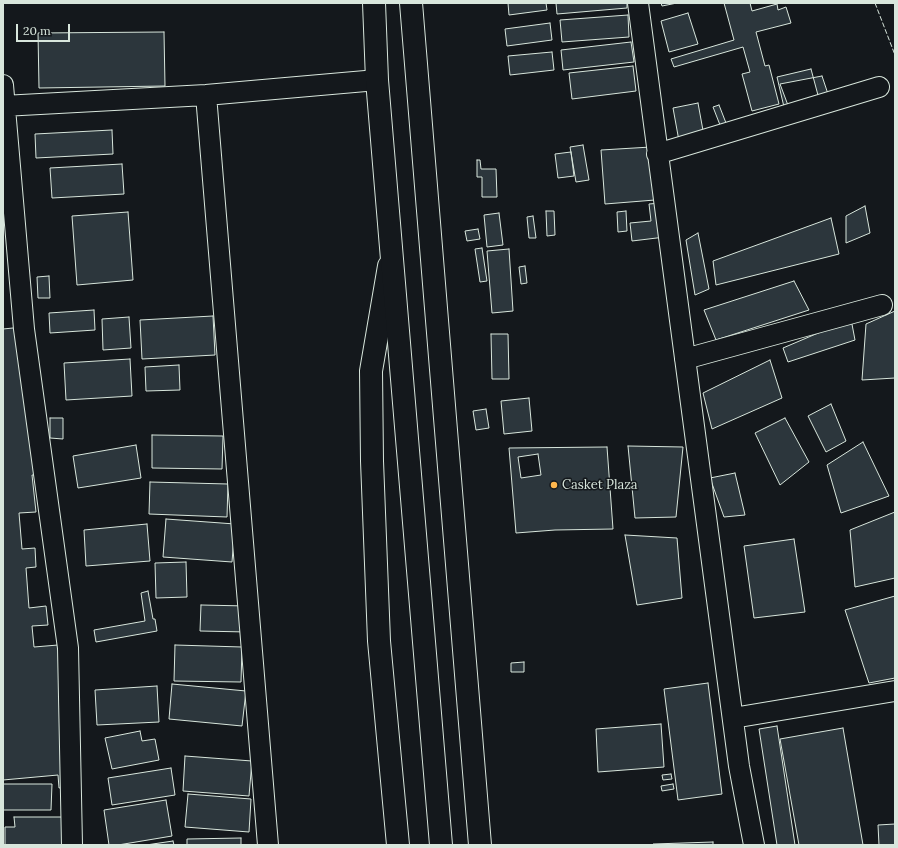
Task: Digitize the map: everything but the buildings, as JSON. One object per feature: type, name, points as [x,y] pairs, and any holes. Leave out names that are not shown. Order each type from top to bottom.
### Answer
[{"type":"main road","points":[[374,3],[377,80],[441,845]]},
{"type":"main road","points":[[411,3],[480,845]]},
{"type":"main road","points":[[391,251],[371,371],[379,641],[398,845]]},
{"type":"street","points":[[638,3],[739,766],[754,845]]},
{"type":"street","points":[[4,106],[206,95],[377,80]]},
{"type":"street","points":[[3,85],[24,329],[68,648],[72,845]]},
{"type":"street","points":[[657,154],[879,87]]},
{"type":"street","points":[[206,95],[268,845]]},
{"type":"street","points":[[685,359],[882,304]]},
{"type":"street","points":[[733,718],[895,691]]},
{"type":"fence","points":[[875,3],[895,55]]},
{"type":"place","name":"Casket Plaza","points":[[554,485]]}]
